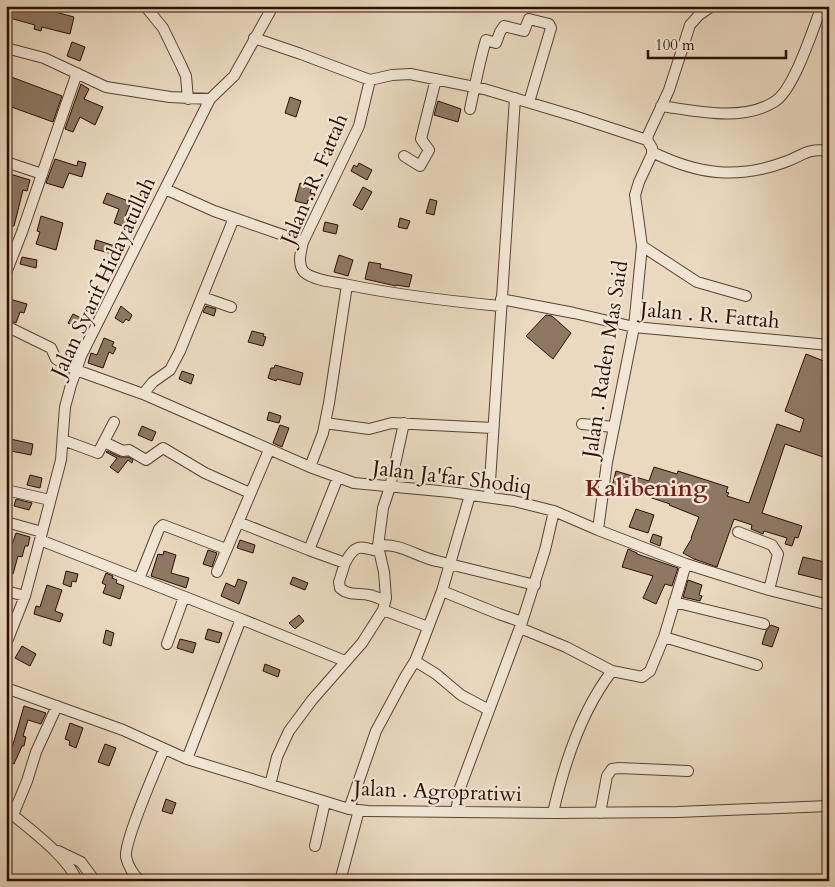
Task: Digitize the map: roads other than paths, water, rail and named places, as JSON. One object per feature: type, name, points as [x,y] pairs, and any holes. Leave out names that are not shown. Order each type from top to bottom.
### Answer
[{"type":"street","points":[[145,6],[163,28],[182,65],[186,76],[188,99]]},
{"type":"street","name":"Jalan Syarif Hidayatullah","points":[[6,644],[25,596],[61,460],[65,407],[81,356],[210,99],[234,76],[273,6]]},
{"type":"street","points":[[712,6],[699,15],[690,25],[669,90],[647,140],[652,152],[688,168],[731,173],[787,162],[814,150],[829,151]]},
{"type":"street","points":[[661,106],[710,113],[742,114],[775,102],[786,90],[796,71],[822,6]]},
{"type":"street","points":[[470,109],[486,40],[496,43],[504,26],[524,31],[529,19],[549,24],[551,28],[529,102]]},
{"type":"street","points":[[254,38],[370,80],[392,75],[410,74],[475,87],[529,102],[647,140]]},
{"type":"street","points":[[6,48],[44,58],[106,87],[188,99],[210,99]]},
{"type":"street","points":[[6,273],[10,252],[42,174],[77,73]]},
{"type":"street","points":[[404,156],[420,166],[429,150],[421,139],[436,79]]},
{"type":"street","name":"Jalan . R. Fattah","points":[[370,80],[359,126],[303,242],[300,262],[305,273],[322,280],[411,296],[501,303],[574,313],[634,327],[829,345]]},
{"type":"street","points":[[489,497],[515,98]]},
{"type":"street","name":"Jalan . Raden Mas Said","points":[[598,530],[607,462],[634,327],[642,246],[635,195],[652,152]]},
{"type":"street","points":[[6,162],[42,174]]},
{"type":"street","points":[[165,189],[234,218],[303,242]]},
{"type":"street","points":[[143,394],[153,382],[170,370],[180,351],[234,218]]},
{"type":"street","points":[[642,246],[697,282],[746,296]]},
{"type":"street","points":[[310,467],[325,423],[348,285]]},
{"type":"street","points":[[202,297],[230,307]]},
{"type":"street","name":"Jalan Ja'far Shodiq","points":[[6,326],[51,348],[56,358],[76,370],[143,394],[269,450],[354,483],[489,497],[554,511],[686,564],[769,590],[829,605]]},
{"type":"street","points":[[63,440],[97,454],[114,422]]},
{"type":"street","points":[[325,423],[369,429],[392,423],[493,428]]},
{"type":"street","points":[[270,785],[277,757],[289,731],[312,700],[362,643],[384,606],[384,572],[378,548],[383,508],[390,487],[404,423]]},
{"type":"street","points":[[582,424],[614,427]]},
{"type":"street","points":[[104,442],[122,451],[129,450],[146,460],[163,448],[205,473],[250,492]]},
{"type":"street","points":[[217,572],[269,450]]},
{"type":"street","points":[[309,550],[338,477]]},
{"type":"street","points":[[6,490],[50,500]]},
{"type":"street","points":[[340,881],[354,809],[376,731],[415,661],[451,564],[470,495]]},
{"type":"street","points":[[456,812],[460,788],[535,585],[554,511]]},
{"type":"street","points":[[6,522],[139,579],[345,661]]},
{"type":"street","points":[[238,522],[345,563]]},
{"type":"street","points":[[139,579],[159,529],[163,525],[226,549]]},
{"type":"street","points":[[738,532],[772,546],[776,550],[778,554],[769,590]]},
{"type":"street","points":[[428,627],[384,606],[367,594],[359,595],[344,592],[340,588],[339,582],[345,563],[352,551],[362,547],[378,548],[385,544],[435,561],[535,585]]},
{"type":"street","points":[[442,591],[499,614],[612,671],[642,677],[650,671],[664,637],[686,564]]},
{"type":"street","points":[[6,592],[25,596]]},
{"type":"street","points":[[167,644],[184,597]]},
{"type":"street","points":[[674,602],[764,624]]},
{"type":"street","points":[[187,759],[241,619]]},
{"type":"street","points":[[664,637],[757,665]]},
{"type":"street","points":[[415,661],[436,674],[461,695],[489,710]]},
{"type":"street","points":[[553,813],[573,744],[593,702],[612,671]]},
{"type":"street","name":"Jalan . Agropratiwi","points":[[6,688],[123,730],[187,759],[325,802],[354,809],[600,813],[829,806]]},
{"type":"street","points":[[57,706],[10,812],[64,860],[77,881]]},
{"type":"street","points":[[140,881],[129,866],[126,850],[164,749]]},
{"type":"street","points":[[600,813],[607,776],[612,769],[688,772]]},
{"type":"street","points":[[315,846],[325,802]]},
{"type":"street","points":[[52,849],[81,862],[92,877]]},
{"type":"district","name":"Kalibening","points":[[646,488]]}]
